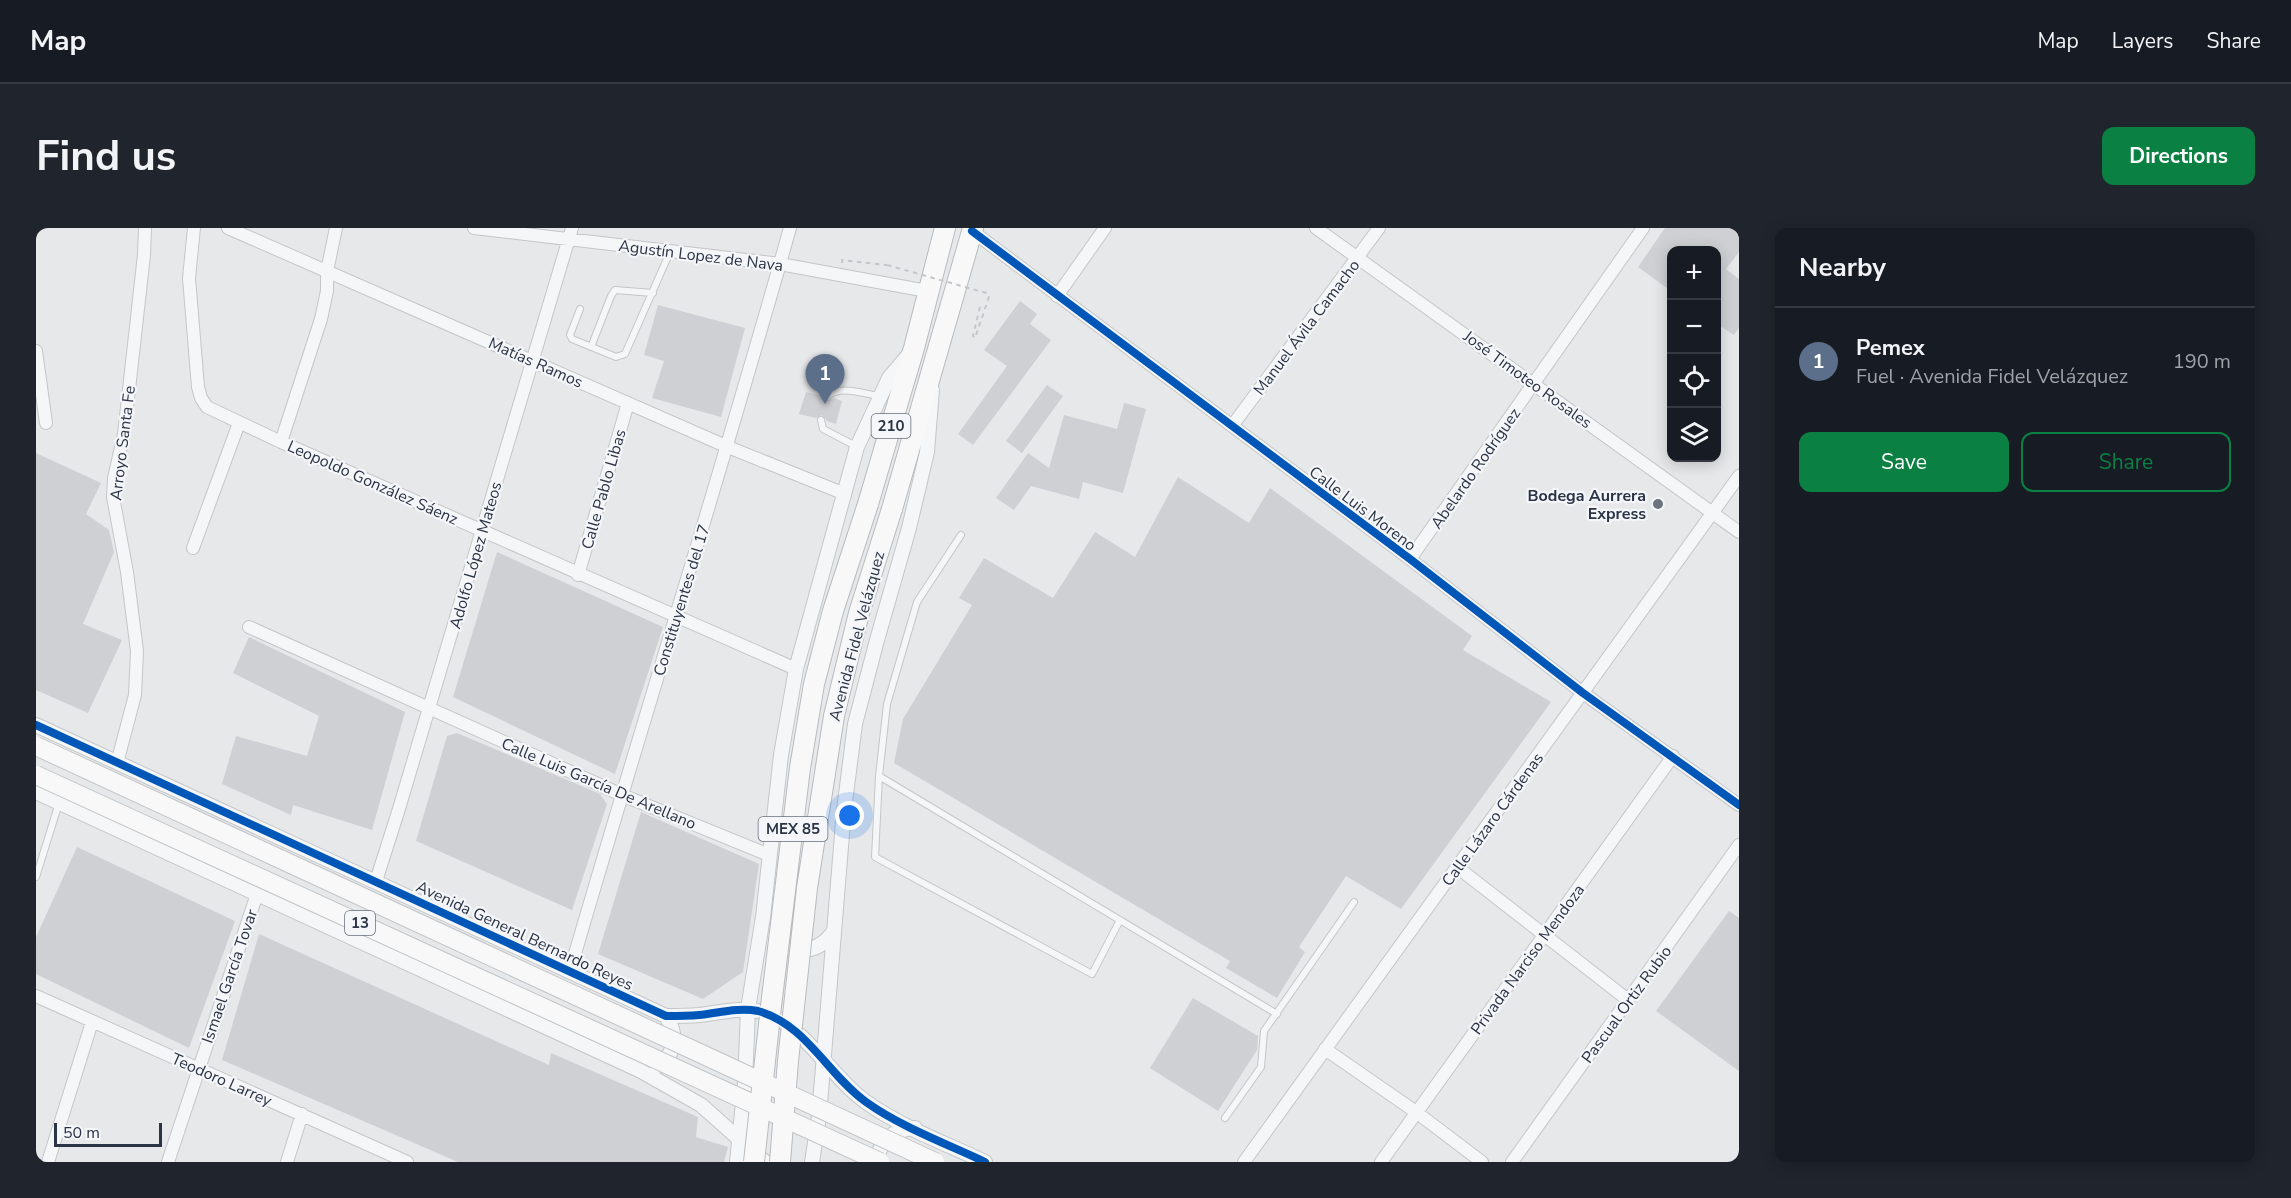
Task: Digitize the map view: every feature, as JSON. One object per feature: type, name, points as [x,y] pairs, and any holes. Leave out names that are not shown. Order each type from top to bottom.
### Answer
[{"type":"highway","name":"Avenida Fidel Velázquez","points":[[754,1162],[800,768],[814,684],[833,611],[868,504],[914,348],[945,228]]},
{"type":"highway","name":"Avenida Fidel Velázquez","points":[[780,1162],[788,1061],[807,888],[834,716],[859,613],[932,376],[972,229]]},
{"type":"main road","name":"Avenida General Bernardo Reyes","points":[[36,746],[934,1162]]},
{"type":"main road","name":"13","points":[[36,775],[878,1162]]},
{"type":"street","name":"Arroyo Santa Fe","points":[[117,763],[135,695],[137,651],[127,572],[115,510],[114,478],[124,434],[145,228]]},
{"type":"street","name":"Leopoldo González Sáenz","points":[[194,228],[189,278],[198,387],[204,403],[213,411],[578,575],[796,669]]},
{"type":"street","name":"Matías Ramos","points":[[228,228],[532,359],[728,447],[845,494]]},
{"type":"street","points":[[281,442],[321,319],[327,291],[327,271],[336,228]]},
{"type":"street","name":"Agustín Lopez de Nava","points":[[474,228],[571,234],[670,252],[780,264],[927,291]]},
{"type":"street","name":"Constituyentes del 17","points":[[570,971],[621,795],[728,447],[790,228]]},
{"type":"street","points":[[1057,296],[1106,228]]},
{"type":"street","name":"José Timoteo Rosales","points":[[1316,228],[1739,532]]},
{"type":"street","name":"Manuel Ávila Camacho","points":[[1232,426],[1379,228]]},
{"type":"street","name":"Abelardo Rodríguez","points":[[1410,560],[1643,228]]},
{"type":"street","name":"Calle Luis Moreno","points":[[972,229],[1057,296],[1410,560],[1583,693],[1739,805]]},
{"type":"street","name":"Adolfo López Mateos","points":[[376,881],[571,234]]},
{"type":"street","points":[[737,1162],[748,1009],[762,917],[781,754],[796,669],[857,447],[889,378],[914,348]]},
{"type":"street","points":[[37,354],[46,423]]},
{"type":"street","points":[[812,1162],[819,1116],[844,810],[855,724],[876,640],[909,528],[927,452],[932,376]]},
{"type":"street","name":"Calle Pablo Libas","points":[[578,575],[628,403]]},
{"type":"street","points":[[193,548],[239,423]]},
{"type":"street","name":"Calle Lázaro Cárdenas","points":[[1244,1162],[1739,476]]},
{"type":"street","name":"Calle Luis García De Arellano","points":[[249,627],[621,795],[769,855]]},
{"type":"street","name":"Avenida General Bernardo Reyes","points":[[36,725],[666,1016],[696,1016],[748,1009],[780,1021],[807,1042],[853,1092],[867,1103],[985,1162]]},
{"type":"street","name":"Privada Narciso Mendoza","points":[[1381,1162],[1673,756]]},
{"type":"street","points":[[36,792],[641,1071],[701,1105],[765,1162]]},
{"type":"street","name":"Pascual Ortiz Rubio","points":[[1512,1162],[1739,845]]},
{"type":"street","points":[[1457,867],[1628,1000]]},
{"type":"street","name":"Ismael García Tovar","points":[[168,1162],[197,1068],[257,894]]},
{"type":"street","points":[[762,917],[770,935],[776,942],[794,950],[813,949],[821,945],[834,931]]},
{"type":"street","name":"Teodoro Larrey","points":[[36,996],[407,1162]]},
{"type":"street","points":[[641,1071],[652,1069],[669,1056],[674,1036],[672,1025],[666,1016]]},
{"type":"street","points":[[48,1162],[92,1022]]},
{"type":"street","points":[[1325,1049],[1416,1112],[1482,1162]]},
{"type":"street","points":[[287,1162],[302,1114]]},
{"type":"street","points":[[878,1162],[883,1143],[891,1135],[901,1129],[915,1128]]},
{"type":"lane","points":[[580,309],[570,335],[572,339],[616,357],[625,354],[670,252]]},
{"type":"lane","points":[[591,347],[615,290],[653,293]]},
{"type":"lane","points":[[828,397],[833,391],[841,390],[879,396]]},
{"type":"lane","points":[[820,420],[823,429],[857,447]]},
{"type":"lane","points":[[961,535],[914,609],[887,704],[879,776],[875,857],[1092,974],[1120,920]]},
{"type":"lane","points":[[879,776],[1277,1014]]},
{"type":"lane","points":[[36,877],[59,803]]},
{"type":"lane","points":[[1225,1118],[1260,1067],[1264,1031],[1354,902]]},
{"type":"path","points":[[887,265],[990,294],[975,338],[973,336],[980,307]]},
{"type":"building","points":[[1665,228],[1739,228],[1739,252],[1726,269],[1739,279],[1739,328],[1734,335],[1721,326],[1721,246],[1667,246],[1667,288],[1638,267]]},
{"type":"building","points":[[1020,301],[1037,314],[1030,324],[1051,340],[973,445],[958,434],[1007,366],[984,350]]},
{"type":"building","points":[[658,305],[745,328],[721,417],[652,398],[664,361],[644,355]]},
{"type":"building","points":[[1047,385],[1063,396],[1022,453],[1006,441]]},
{"type":"building","points":[[806,392],[822,396],[826,402],[834,398],[842,401],[836,424],[827,421],[822,415],[816,418],[799,414]]},
{"type":"building","points":[[1124,403],[1146,409],[1123,493],[1083,482],[1079,499],[1031,486],[1014,510],[996,498],[1028,453],[1049,468],[1064,415],[1117,429]]},
{"type":"building","points":[[36,453],[101,483],[86,514],[109,530],[114,552],[83,624],[122,640],[88,713],[36,690]]},
{"type":"building","points":[[1178,477],[1249,523],[1270,488],[1472,636],[1463,650],[1551,702],[1401,909],[1346,876],[1299,947],[1305,952],[1277,998],[1226,968],[1230,961],[894,763],[903,719],[972,605],[959,598],[984,558],[1053,598],[1095,532],[1135,557]]},
{"type":"building","points":[[497,552],[663,627],[615,774],[453,697]]},
{"type":"building","points":[[249,637],[405,712],[372,830],[293,805],[291,815],[222,784],[236,736],[307,756],[319,716],[233,673]]},
{"type":"building","points":[[457,733],[600,794],[607,804],[572,910],[416,841],[447,736]]},
{"type":"building","points":[[641,812],[759,864],[743,972],[703,999],[598,954]]},
{"type":"building","points":[[77,847],[235,921],[189,1048],[36,974],[36,937]]},
{"type":"building","points":[[1729,911],[1739,918],[1739,1071],[1656,1011]]},
{"type":"building","points":[[259,934],[549,1065],[551,1053],[698,1117],[696,1137],[728,1147],[724,1162],[458,1162],[222,1060]]},
{"type":"building","points":[[1193,998],[1258,1036],[1257,1050],[1218,1111],[1150,1068]]},
{"type":"cycle path","points":[[972,231],[1410,559],[1583,693],[1739,805]]},
{"type":"cycle path","points":[[36,725],[666,1016],[743,1010],[758,1011],[775,1018],[803,1038],[852,1091],[866,1102],[909,1127],[985,1162]]},
{"type":"place","name":"Pemex","points":[[825,404]]},
{"type":"place","name":"Bodega Aurrera Express","points":[[1658,504]]}]
